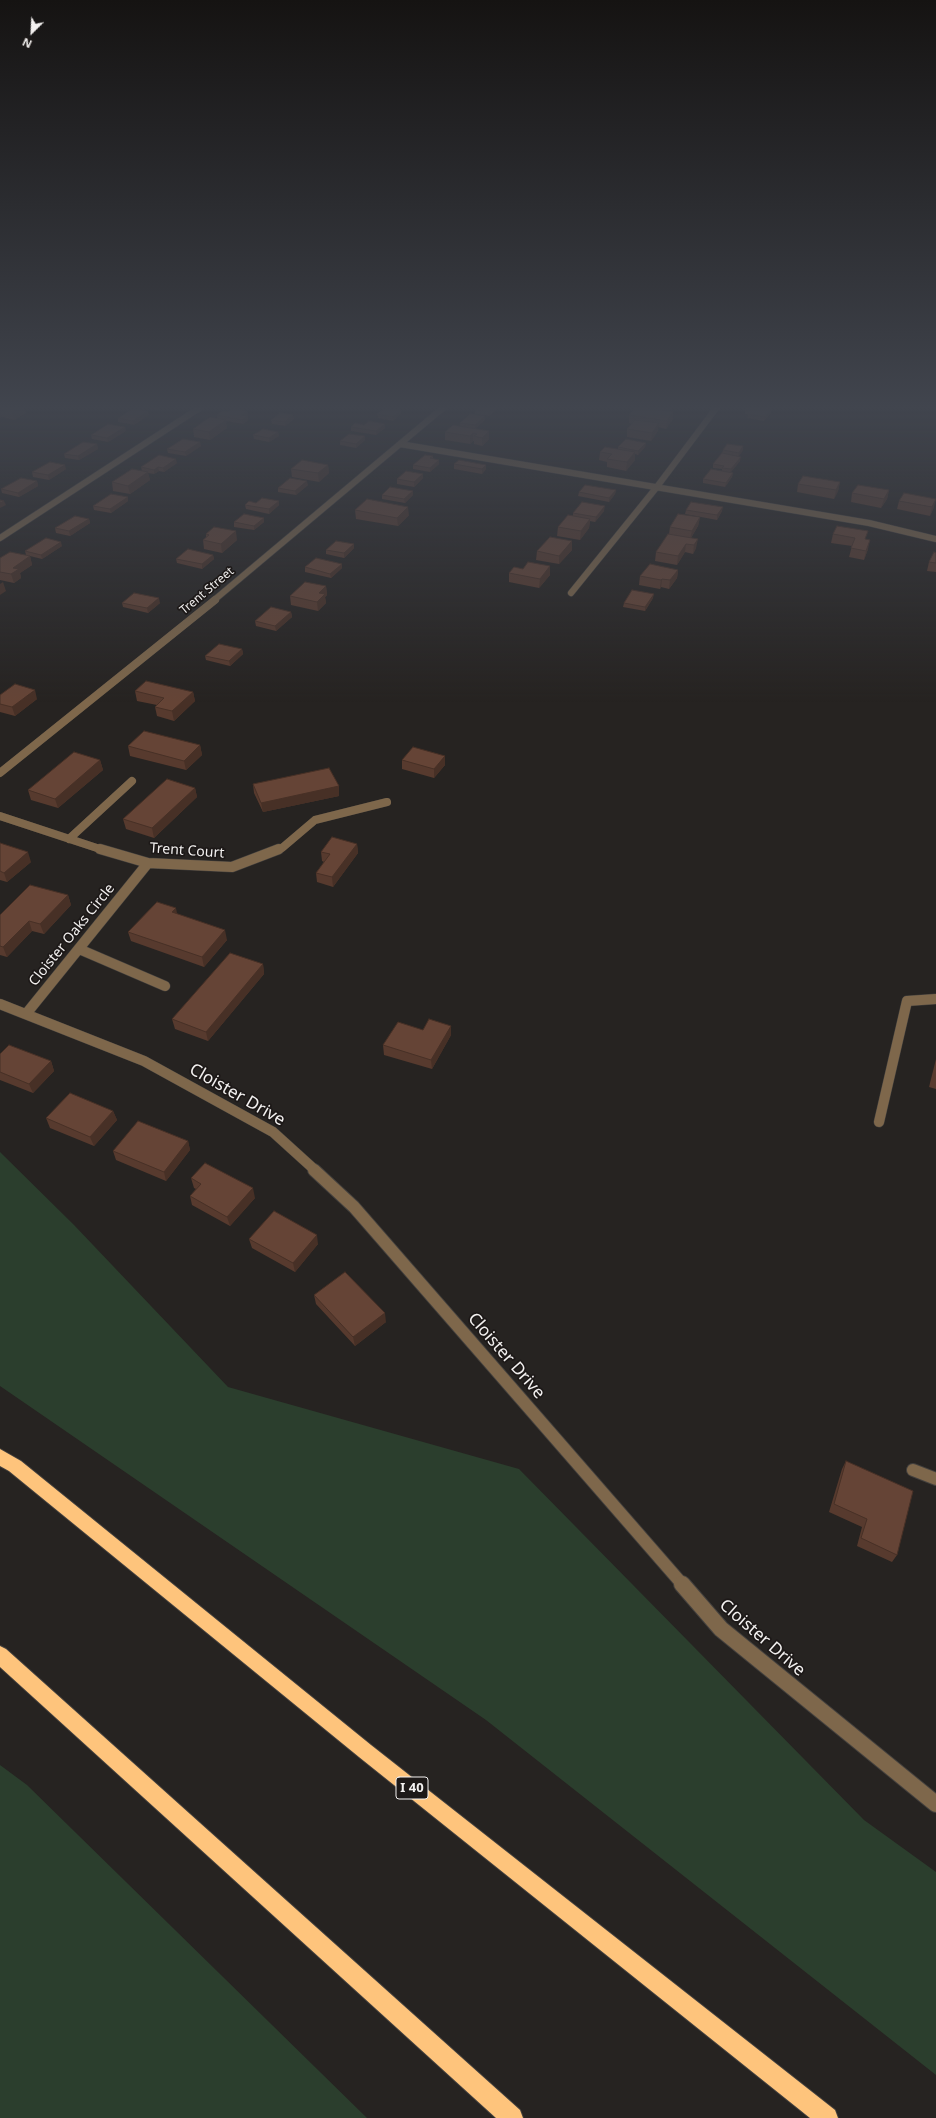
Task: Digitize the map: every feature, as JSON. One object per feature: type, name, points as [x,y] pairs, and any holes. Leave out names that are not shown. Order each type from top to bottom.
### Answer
[{"type":"highway","name":"I 40","points":[[0,1456],[15,1466],[372,1756],[826,2118]]},
{"type":"highway","points":[[0,1654],[512,2118]]},
{"type":"street","points":[[0,538],[49,506]]},
{"type":"street","name":"Trent Street","points":[[0,773],[169,638],[326,506]]},
{"type":"street","points":[[571,593],[642,506]]},
{"type":"street","points":[[764,506],[868,523],[936,539]]},
{"type":"street","points":[[69,839],[132,781]]},
{"type":"street","name":"Trent Court","points":[[0,816],[148,863],[232,867],[282,848],[315,820],[387,802]]},
{"type":"street","name":"Cloister Oaks Circle","points":[[26,1014],[140,875],[148,863]]},
{"type":"street","points":[[79,949],[165,986]]},
{"type":"street","points":[[878,1122],[907,1001],[936,998]]},
{"type":"street","name":"Cloister Drive","points":[[0,1004],[144,1061],[273,1132],[354,1207],[721,1629],[936,1804]]},
{"type":"street","points":[[913,1470],[936,1479]]},
{"type":"green space","points":[[0,1152],[74,1225],[228,1387],[519,1469],[864,1820],[936,1872],[936,2075],[486,1720],[0,1386]]},
{"type":"green space","points":[[0,1765],[27,1785],[367,2118],[0,2118]]},
{"type":"building","points":[[93,506],[115,506],[110,509]]},
{"type":"building","points":[[250,506],[273,506],[269,509]]},
{"type":"building","points":[[360,506],[408,507],[397,518],[355,510]]},
{"type":"building","points":[[579,506],[605,506],[596,517],[573,513]]},
{"type":"building","points":[[689,506],[723,507],[717,515],[686,510]]},
{"type":"building","points":[[244,514],[264,518],[254,526],[234,522]]},
{"type":"building","points":[[678,514],[700,517],[692,531],[670,527]]},
{"type":"building","points":[[568,515],[590,519],[581,531],[558,527]]},
{"type":"building","points":[[75,516],[89,519],[69,531],[55,528]]},
{"type":"building","points":[[837,526],[868,531],[865,539],[870,540],[866,551],[851,548],[855,538],[833,534]]},
{"type":"building","points":[[214,527],[236,531],[221,544],[203,540],[209,535],[206,534]]},
{"type":"building","points":[[668,534],[698,539],[694,545],[686,544],[678,556],[656,552]]},
{"type":"building","points":[[550,537],[572,541],[559,556],[537,551]]},
{"type":"building","points":[[46,538],[61,542],[41,555],[25,551]]},
{"type":"building","points":[[336,541],[354,544],[344,553],[326,550]]},
{"type":"building","points":[[188,549],[213,555],[202,564],[176,559]]},
{"type":"building","points":[[10,552],[30,556],[13,568],[19,569],[11,574],[0,572],[0,558]]},
{"type":"building","points":[[934,552],[936,553],[936,563],[929,562]]},
{"type":"building","points":[[316,558],[342,564],[330,574],[305,567]]},
{"type":"building","points":[[528,562],[550,566],[540,579],[509,573],[514,567],[523,569]]},
{"type":"building","points":[[650,564],[678,570],[670,580],[640,576]]},
{"type":"building","points":[[305,582],[326,586],[319,593],[325,594],[317,602],[290,596]]},
{"type":"building","points":[[632,590],[654,594],[645,607],[624,603]]},
{"type":"building","points":[[134,593],[159,598],[147,608],[122,603]]},
{"type":"building","points":[[271,607],[291,612],[275,626],[255,621]]},
{"type":"building","points":[[219,644],[242,649],[229,661],[205,656]]},
{"type":"building","points":[[146,681],[193,692],[172,711],[155,707],[164,698],[135,691]]},
{"type":"building","points":[[15,684],[35,690],[12,707],[0,704],[0,695]]},
{"type":"building","points":[[144,731],[200,745],[184,761],[128,746]]},
{"type":"building","points":[[413,747],[445,756],[434,769],[402,760]]},
{"type":"building","points":[[74,752],[100,760],[55,799],[28,790]]},
{"type":"building","points":[[329,768],[339,786],[261,803],[253,784]]},
{"type":"building","points":[[167,779],[195,788],[152,828],[123,819]]},
{"type":"building","points":[[332,837],[357,844],[332,877],[316,873],[330,854],[321,852]]},
{"type":"building","points":[[0,843],[28,852],[4,873],[0,871]]},
{"type":"building","points":[[30,885],[68,895],[40,924],[29,921],[3,947],[0,946],[0,915]]},
{"type":"building","points":[[157,902],[176,908],[172,912],[225,930],[202,957],[128,932]]},
{"type":"building","points":[[230,953],[263,964],[206,1032],[172,1019]]},
{"type":"building","points":[[429,1019],[451,1026],[431,1060],[383,1045],[398,1022],[423,1030]]},
{"type":"building","points":[[9,1045],[51,1061],[29,1084],[0,1072],[0,1054]]},
{"type":"building","points":[[70,1093],[113,1111],[90,1137],[46,1118]]},
{"type":"building","points":[[138,1121],[188,1141],[164,1172],[113,1151]]},
{"type":"building","points":[[205,1163],[253,1188],[227,1217],[190,1196],[201,1184],[191,1178]]},
{"type":"building","points":[[274,1211],[317,1235],[293,1263],[249,1239]]},
{"type":"building","points":[[345,1272],[385,1313],[353,1337],[314,1295]]},
{"type":"building","points":[[846,1461],[913,1491],[897,1555],[861,1538],[867,1519],[834,1504]]}]
